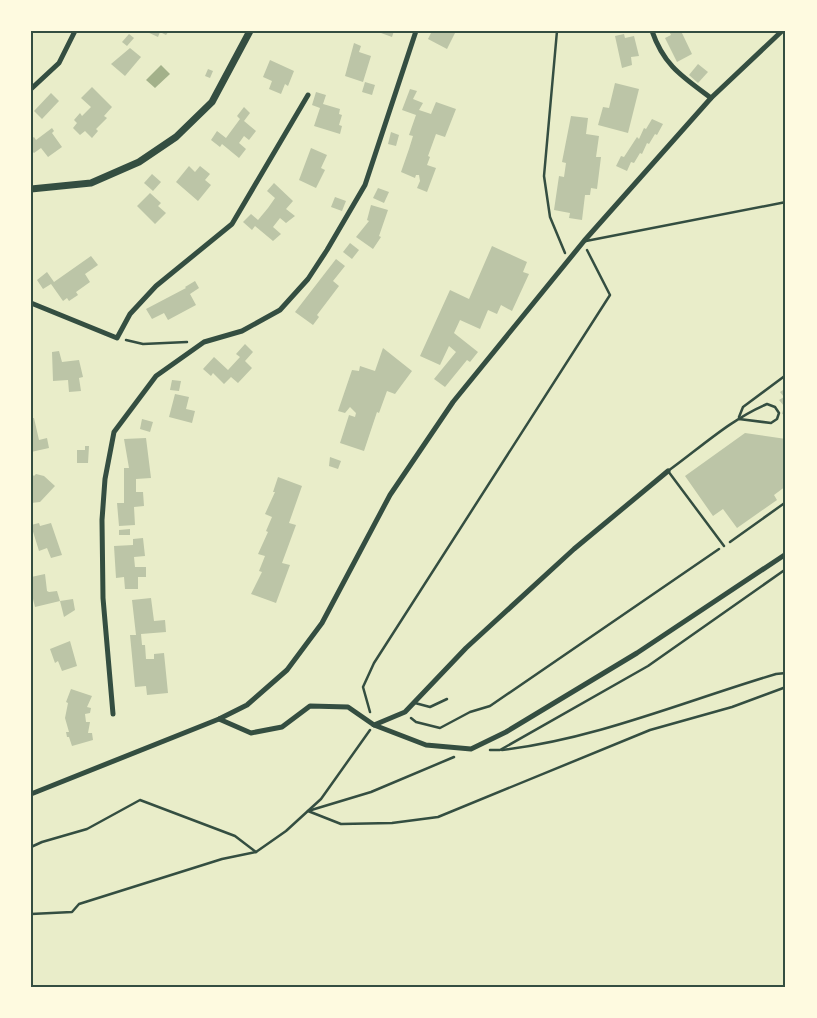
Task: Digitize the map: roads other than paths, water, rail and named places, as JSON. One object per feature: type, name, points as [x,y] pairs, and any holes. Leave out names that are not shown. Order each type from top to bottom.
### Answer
[{"type":"street","points":[[31,89],[59,63],[75,31]]},
{"type":"street","points":[[31,189],[91,183],[139,162],[176,137],[212,102],[250,31]]},
{"type":"street","points":[[113,714],[103,598],[102,520],[105,479],[114,432],[156,376],[204,342],[242,331],[280,310],[308,279],[365,184],[416,31]]},
{"type":"street","points":[[652,31],[658,50],[673,68],[711,98]]},
{"type":"street","points":[[31,794],[219,718],[247,704],[287,670],[322,623],[390,495],[453,402],[584,242],[711,98],[782,31]]},
{"type":"street","points":[[31,303],[116,338],[130,314],[156,286],[232,224],[308,95]]},
{"type":"street","points":[[374,725],[405,712],[466,648],[559,562],[668,471]]},
{"type":"street","points":[[219,718],[251,733],[282,727],[310,706],[348,707],[374,725],[426,745],[470,749],[506,732],[638,653],[786,554]]},
{"type":"lane","points":[[584,242],[786,202]]},
{"type":"lane","points":[[739,418],[743,407],[786,375]]},
{"type":"lane","points":[[724,546],[668,471],[739,418],[767,404],[775,407],[779,413],[777,419],[771,423],[739,418]]},
{"type":"lane","points":[[413,702],[430,707],[447,699]]}]
